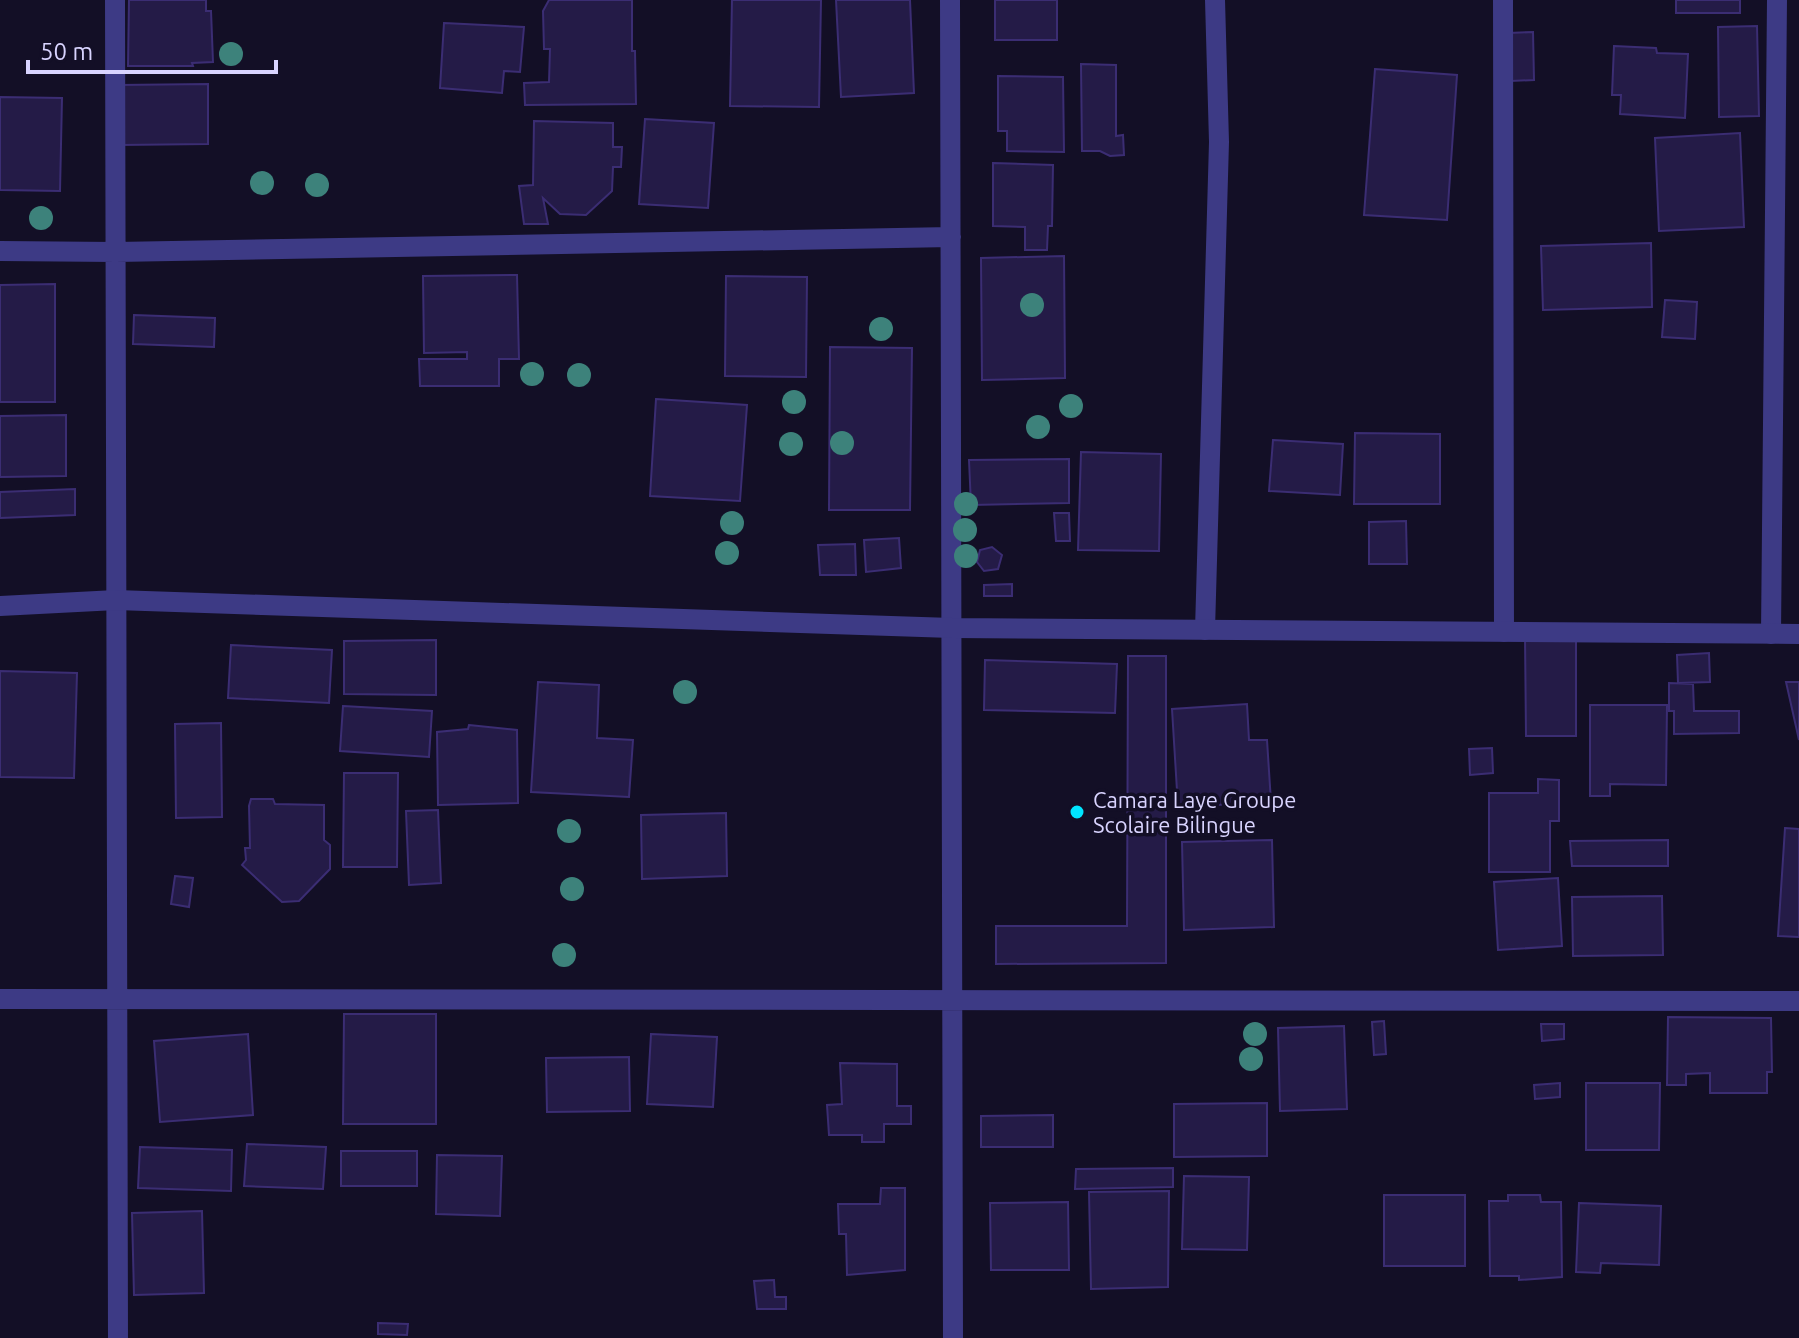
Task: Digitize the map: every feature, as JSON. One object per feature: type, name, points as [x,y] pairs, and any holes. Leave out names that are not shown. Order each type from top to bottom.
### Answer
[{"type":"street","points":[[115,0],[118,1338]]},
{"type":"street","points":[[950,0],[953,1338]]},
{"type":"street","points":[[1205,630],[1219,142],[1215,0]]},
{"type":"street","points":[[1503,0],[1504,632]]},
{"type":"street","points":[[1771,634],[1777,0]]},
{"type":"street","points":[[0,251],[116,252],[951,237]]},
{"type":"street","points":[[0,606],[116,600],[952,628],[1799,634]]},
{"type":"street","points":[[0,999],[1799,1001]]},
{"type":"building","points":[[129,0],[206,0],[206,11],[211,11],[213,62],[192,63],[193,66],[128,66]]},
{"type":"building","points":[[549,0],[632,0],[636,104],[525,105],[524,83],[549,82],[550,49],[544,49],[543,11]]},
{"type":"building","points":[[732,0],[821,0],[819,107],[730,106]]},
{"type":"building","points":[[836,0],[910,0],[914,93],[841,97]]},
{"type":"building","points":[[995,0],[1057,0],[1057,40],[995,40]]},
{"type":"building","points":[[1676,0],[1740,0],[1740,13],[1676,13]]},
{"type":"building","points":[[444,23],[524,27],[520,72],[504,71],[502,93],[440,88]]},
{"type":"building","points":[[1757,26],[1759,116],[1719,117],[1718,27]]},
{"type":"building","points":[[1533,32],[1534,80],[1511,81],[1509,33]]},
{"type":"building","points":[[1614,46],[1656,48],[1657,53],[1688,54],[1685,118],[1620,114],[1621,95],[1612,95]]},
{"type":"building","points":[[1081,64],[1116,65],[1116,136],[1123,135],[1124,155],[1082,151]]},
{"type":"building","points":[[1375,69],[1457,75],[1447,220],[1364,215]]},
{"type":"building","points":[[998,76],[1063,77],[1064,152],[1007,151],[1007,131],[998,131]]},
{"type":"building","points":[[208,84],[208,144],[120,145],[119,85]]},
{"type":"building","points":[[0,97],[62,98],[60,191],[0,190]]},
{"type":"building","points":[[645,119],[714,123],[708,208],[639,204]]},
{"type":"building","points":[[534,121],[613,123],[613,147],[622,147],[621,167],[613,167],[612,191],[586,215],[560,214],[543,198],[548,224],[524,224],[519,186],[533,185]]},
{"type":"building","points":[[1740,133],[1744,227],[1659,231],[1655,138]]},
{"type":"building","points":[[993,163],[1053,165],[1052,226],[1048,226],[1047,250],[1025,250],[1025,227],[993,226]]},
{"type":"building","points":[[1651,243],[1652,307],[1543,310],[1541,246]]},
{"type":"building","points":[[1064,256],[1065,378],[982,380],[981,258]]},
{"type":"building","points":[[517,275],[519,359],[499,359],[499,386],[420,386],[419,359],[467,359],[467,352],[424,353],[423,276]]},
{"type":"building","points":[[726,276],[807,277],[806,377],[725,376]]},
{"type":"building","points":[[55,284],[55,402],[0,402],[0,285]]},
{"type":"building","points":[[1665,300],[1697,302],[1695,339],[1662,337]]},
{"type":"building","points":[[134,315],[215,318],[214,347],[133,344]]},
{"type":"building","points":[[830,347],[912,348],[910,510],[829,510]]},
{"type":"building","points":[[656,399],[747,405],[740,501],[650,496]]},
{"type":"building","points":[[66,415],[66,476],[0,477],[0,416]]},
{"type":"building","points":[[1355,433],[1440,434],[1440,504],[1354,504]]},
{"type":"building","points":[[1273,440],[1343,444],[1340,495],[1269,491]]},
{"type":"building","points":[[1081,452],[1161,454],[1159,551],[1078,550]]},
{"type":"building","points":[[1069,459],[1069,503],[971,505],[969,460]]},
{"type":"building","points":[[75,489],[75,515],[0,518],[0,492]]},
{"type":"building","points":[[1054,513],[1069,513],[1070,541],[1056,541]]},
{"type":"building","points":[[1406,521],[1407,564],[1369,564],[1369,522]]},
{"type":"building","points":[[899,538],[901,568],[866,572],[864,540]]},
{"type":"building","points":[[855,544],[856,575],[820,575],[818,545]]},
{"type":"building","points":[[992,547],[1002,555],[998,569],[984,571],[977,562],[980,550]]},
{"type":"building","points":[[1012,584],[1012,596],[984,596],[984,585]]},
{"type":"building","points":[[1525,636],[1576,636],[1576,736],[1526,736]]},
{"type":"building","points":[[436,640],[436,695],[344,694],[344,641]]},
{"type":"building","points":[[231,645],[332,650],[329,703],[228,698]]},
{"type":"building","points":[[1709,653],[1710,682],[1678,683],[1677,655]]},
{"type":"building","points":[[1128,656],[1166,656],[1166,963],[996,964],[996,926],[1127,926]]},
{"type":"building","points":[[985,660],[1117,664],[1115,713],[984,710]]},
{"type":"building","points":[[0,671],[77,673],[74,778],[0,777]]},
{"type":"building","points":[[538,682],[599,685],[597,738],[633,740],[629,797],[531,792]]},
{"type":"building","points":[[1786,682],[1799,682],[1799,740]]},
{"type":"building","points":[[1669,683],[1693,684],[1694,711],[1739,711],[1739,733],[1674,734],[1674,711],[1669,711]]},
{"type":"building","points":[[1247,704],[1249,740],[1267,740],[1271,802],[1178,807],[1172,709]]},
{"type":"building","points":[[1590,705],[1667,705],[1666,785],[1610,784],[1610,796],[1590,796]]},
{"type":"building","points":[[343,706],[432,711],[429,757],[340,751]]},
{"type":"building","points":[[221,723],[222,817],[176,818],[175,724]]},
{"type":"building","points":[[469,725],[517,730],[518,803],[438,805],[437,732],[468,729]]},
{"type":"building","points":[[1492,748],[1493,773],[1470,775],[1469,749]]},
{"type":"building","points":[[344,773],[398,773],[397,867],[343,867]]},
{"type":"building","points":[[1538,779],[1559,780],[1559,821],[1550,821],[1550,872],[1489,872],[1489,793],[1538,793]]},
{"type":"building","points":[[251,799],[273,799],[275,804],[324,805],[324,840],[330,845],[330,869],[299,901],[282,902],[242,865],[246,860],[245,848],[250,848]]},
{"type":"building","points":[[438,810],[441,883],[409,885],[406,811]]},
{"type":"building","points":[[726,813],[727,876],[642,879],[641,815]]},
{"type":"building","points":[[1785,828],[1799,829],[1799,937],[1778,936]]},
{"type":"building","points":[[1272,840],[1274,927],[1184,930],[1182,842]]},
{"type":"building","points":[[1668,840],[1668,866],[1572,866],[1570,841]]},
{"type":"building","points":[[175,876],[193,878],[189,907],[171,904]]},
{"type":"building","points":[[1558,878],[1562,946],[1498,950],[1494,882]]},
{"type":"building","points":[[1662,896],[1663,955],[1573,956],[1572,897]]},
{"type":"building","points":[[344,1014],[436,1014],[436,1124],[343,1124]]},
{"type":"building","points":[[1668,1017],[1771,1018],[1772,1072],[1767,1072],[1767,1093],[1710,1093],[1710,1073],[1686,1074],[1686,1085],[1667,1085]]},
{"type":"building","points":[[1384,1021],[1386,1054],[1374,1055],[1372,1022]]},
{"type":"building","points":[[1541,1024],[1564,1024],[1564,1039],[1542,1041]]},
{"type":"building","points":[[1344,1026],[1347,1109],[1280,1111],[1278,1028]]},
{"type":"building","points":[[248,1034],[253,1115],[160,1122],[154,1041]]},
{"type":"building","points":[[651,1034],[717,1037],[713,1107],[647,1104]]},
{"type":"building","points":[[629,1057],[630,1111],[547,1112],[546,1058]]},
{"type":"building","points":[[840,1063],[897,1064],[897,1106],[911,1106],[911,1124],[884,1124],[884,1142],[862,1142],[862,1135],[829,1135],[827,1105],[842,1104]]},
{"type":"building","points":[[1560,1083],[1560,1097],[1535,1099],[1534,1085]]},
{"type":"building","points":[[1586,1083],[1660,1083],[1659,1150],[1586,1150]]},
{"type":"building","points":[[1267,1103],[1267,1156],[1174,1157],[1174,1104]]},
{"type":"building","points":[[1053,1115],[1053,1147],[981,1147],[981,1116]]},
{"type":"building","points":[[247,1144],[326,1147],[323,1189],[244,1186]]},
{"type":"building","points":[[140,1147],[232,1150],[231,1191],[138,1188]]},
{"type":"building","points":[[341,1151],[417,1151],[417,1186],[341,1186]]},
{"type":"building","points":[[437,1155],[502,1156],[500,1216],[436,1214]]},
{"type":"building","points":[[1173,1168],[1173,1187],[1075,1189],[1076,1169]]},
{"type":"building","points":[[1184,1176],[1249,1177],[1247,1250],[1182,1249]]},
{"type":"building","points":[[881,1188],[905,1188],[905,1270],[847,1275],[846,1234],[839,1234],[838,1204],[880,1204]]},
{"type":"building","points":[[1169,1191],[1168,1287],[1091,1289],[1089,1192]]},
{"type":"building","points":[[1384,1195],[1465,1195],[1465,1266],[1384,1266]]},
{"type":"building","points":[[1508,1195],[1540,1195],[1541,1202],[1561,1202],[1562,1277],[1519,1280],[1519,1276],[1490,1276],[1489,1201],[1508,1201]]},
{"type":"building","points":[[1068,1202],[1069,1270],[991,1270],[990,1203]]},
{"type":"building","points":[[1579,1203],[1661,1206],[1659,1265],[1601,1263],[1600,1273],[1576,1272]]},
{"type":"building","points":[[202,1211],[204,1293],[134,1295],[132,1213]]},
{"type":"building","points":[[774,1280],[775,1297],[786,1297],[786,1309],[757,1309],[754,1281]]},
{"type":"building","points":[[378,1323],[408,1324],[407,1335],[378,1334]]},
{"type":"place","name":"Camara Laye Groupe Scolaire Bilingue","points":[[1077,812]]}]
